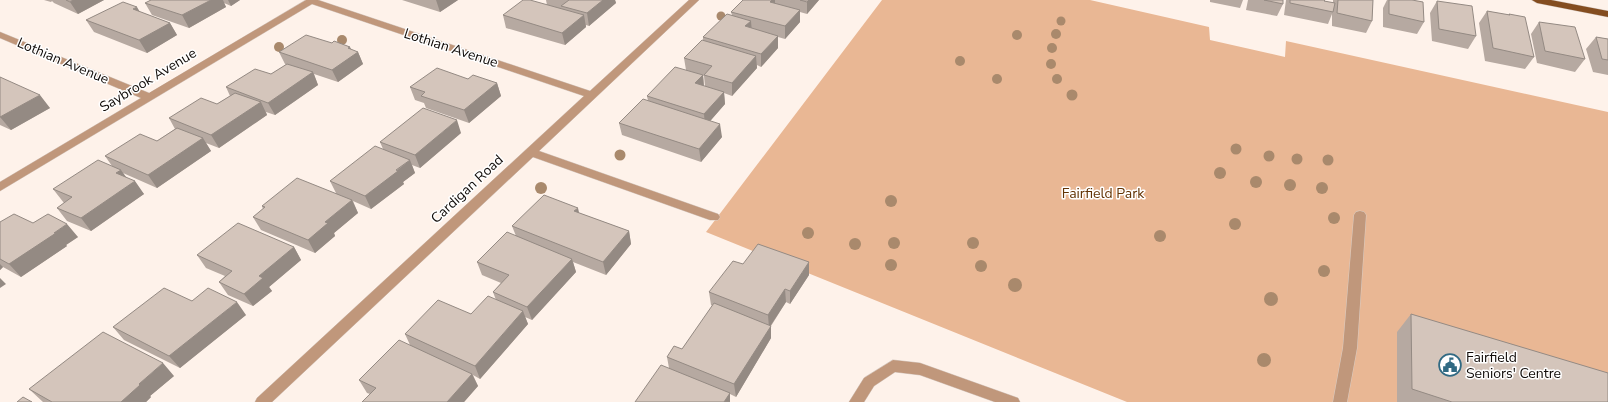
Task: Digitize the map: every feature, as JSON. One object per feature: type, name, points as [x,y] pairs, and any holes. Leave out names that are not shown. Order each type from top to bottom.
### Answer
[{"type":"main road","points":[[1537,0],[1608,14]]},
{"type":"street","name":"Cardigan Road","points":[[262,402],[694,0]]},
{"type":"street","name":"Lothian Avenue","points":[[312,1],[592,95]]},
{"type":"street","name":"Saybrook Avenue","points":[[0,187],[148,97],[312,1]]},
{"type":"street","name":"Lothian Avenue","points":[[0,35],[148,97]]},
{"type":"street","points":[[531,152],[714,217]]},
{"type":"street","points":[[1340,402],[1350,348],[1360,215]]},
{"type":"street","points":[[856,402],[869,382],[893,366],[920,369],[1013,402]]},
{"type":"green space","name":"Fairfield Park","points":[[882,0],[1090,0],[1209,27],[1210,40],[1285,57],[1286,41],[1608,112],[1608,402],[1127,402],[706,232]]},
{"type":"building","points":[[151,0],[211,0],[182,15],[145,3]]},
{"type":"building","points":[[523,0],[530,0],[584,15],[562,33],[503,15]]},
{"type":"building","points":[[569,0],[603,0],[587,13],[561,6]]},
{"type":"building","points":[[743,0],[772,0],[770,2],[800,10],[785,26],[731,12]]},
{"type":"building","points":[[1264,0],[1283,0],[1283,4]]},
{"type":"building","points":[[1290,0],[1325,0],[1324,1],[1335,3],[1333,12],[1290,3]]},
{"type":"building","points":[[1338,0],[1373,0],[1372,21],[1337,13]]},
{"type":"building","points":[[1389,0],[1412,0],[1423,2],[1424,22],[1389,14]]},
{"type":"building","points":[[1437,1],[1472,6],[1476,36],[1439,29]]},
{"type":"building","points":[[123,2],[137,7],[133,9],[170,23],[139,40],[86,20]]},
{"type":"building","points":[[1487,11],[1525,17],[1534,57],[1493,48]]},
{"type":"building","points":[[727,14],[751,21],[745,26],[778,36],[761,54],[703,37]]},
{"type":"building","points":[[1539,22],[1575,27],[1585,59],[1545,51]]},
{"type":"building","points":[[306,35],[332,43],[334,41],[350,47],[348,48],[358,52],[332,70],[279,52]]},
{"type":"building","points":[[1596,37],[1608,39],[1608,60],[1602,59]]},
{"type":"building","points":[[702,40],[756,56],[732,83],[704,75],[712,66],[684,58]]},
{"type":"building","points":[[287,64],[313,72],[268,103],[226,87],[255,69],[271,74]]},
{"type":"building","points":[[675,67],[703,75],[695,83],[724,92],[704,114],[647,96]]},
{"type":"building","points":[[437,68],[468,79],[473,75],[497,83],[464,110],[421,96],[425,92],[410,87]]},
{"type":"building","points":[[0,77],[40,95],[0,117]]},
{"type":"building","points":[[235,93],[261,102],[211,135],[169,118],[201,98],[217,104]]},
{"type":"building","points":[[643,99],[720,124],[699,149],[619,123]]},
{"type":"building","points":[[423,108],[457,120],[415,155],[380,142]]},
{"type":"building","points":[[177,128],[203,138],[148,175],[105,156],[140,134],[157,141]]},
{"type":"building","points":[[375,146],[410,160],[365,196],[330,181]]},
{"type":"building","points":[[98,160],[121,170],[116,173],[135,181],[81,218],[57,208],[72,197],[53,189]]},
{"type":"building","points":[[297,178],[352,200],[325,222],[328,223],[308,240],[253,217],[265,207],[262,206]]},
{"type":"building","points":[[544,195],[578,208],[574,211],[629,231],[603,262],[512,226]]},
{"type":"building","points":[[14,214],[33,223],[48,214],[67,224],[9,264],[0,259],[0,222]]},
{"type":"building","points":[[238,223],[294,247],[259,276],[263,278],[244,294],[219,282],[232,271],[197,255]]},
{"type":"building","points":[[507,232],[572,259],[527,307],[493,292],[509,275],[477,262]]},
{"type":"building","points":[[758,244],[809,262],[790,291],[785,289],[768,315],[709,292],[733,261],[743,264]]},
{"type":"building","points":[[164,288],[192,301],[208,288],[237,302],[169,356],[113,327]]},
{"type":"building","points":[[488,296],[523,311],[475,366],[405,334],[438,300],[471,314]]},
{"type":"building","points":[[714,303],[771,326],[734,384],[667,357],[674,346],[682,349]]},
{"type":"building","points":[[1411,314],[1608,373],[1608,402],[1452,402],[1412,389]]},
{"type":"building","points":[[103,332],[163,363],[121,402],[52,402],[29,389]]},
{"type":"building","points":[[399,340],[472,374],[447,402],[362,402],[376,388],[359,380]]},
{"type":"building","points":[[661,365],[730,393],[724,402],[635,402]]},
{"type":"building","points":[[23,397],[32,402],[17,402]]},
{"type":"place","name":"Fairfield Seniors' Centre","points":[[1450,365]]}]
